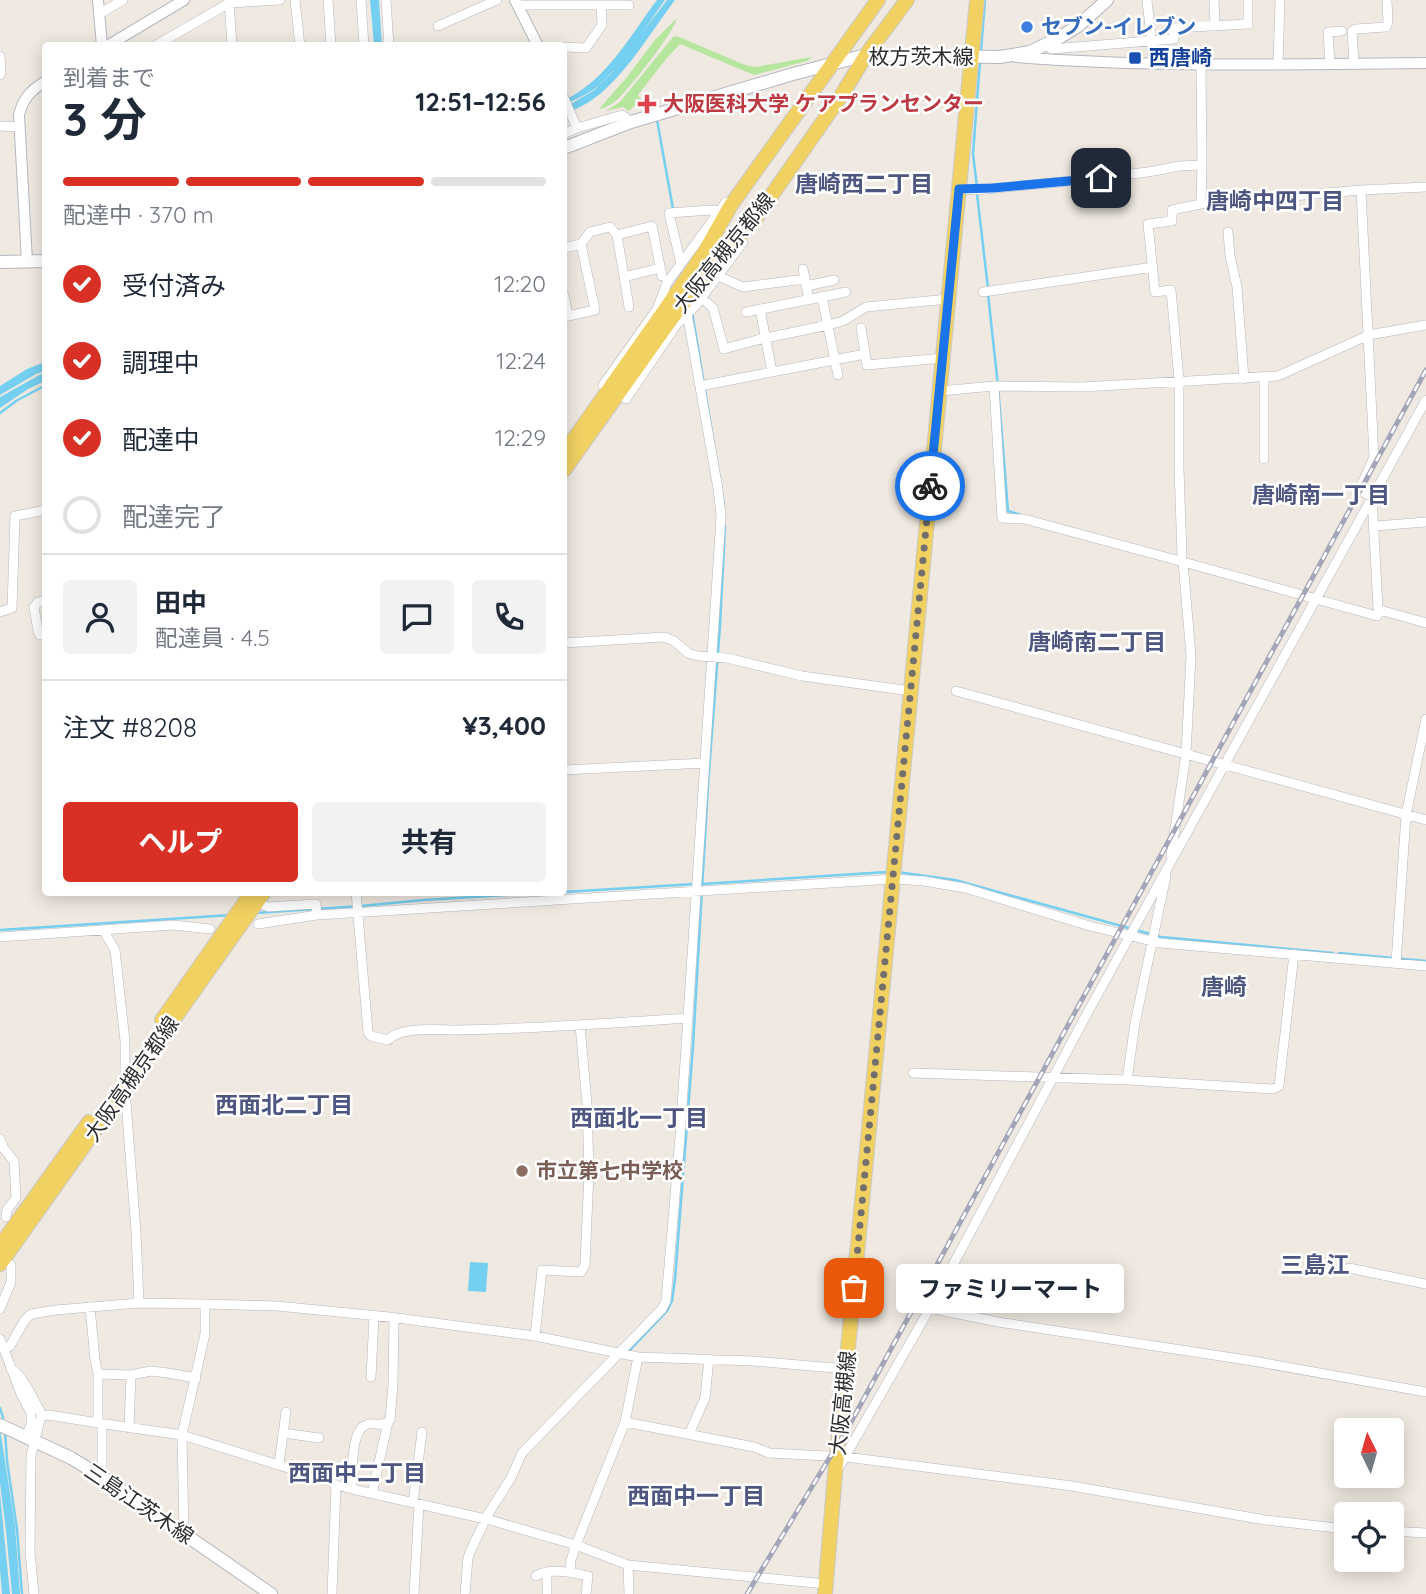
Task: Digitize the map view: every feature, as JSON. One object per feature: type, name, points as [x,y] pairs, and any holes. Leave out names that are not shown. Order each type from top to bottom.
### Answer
[{"type":"main road","name":"大阪高槻京都線","points":[[567,449],[704,253],[731,205],[878,0]]},
{"type":"main road","name":"大阪高槻京都線","points":[[567,466],[672,318],[719,258],[755,219],[843,93],[866,55],[908,0]]},
{"type":"main road","name":"大阪高槻線","points":[[825,1589],[835,1474],[841,1457],[846,1369],[977,0]]},
{"type":"main road","name":"枚方茨木線","points":[[567,147],[631,122],[866,55],[1006,57],[1051,50],[1107,0]]},
{"type":"main road","points":[[0,262],[42,261]]},
{"type":"main road","name":"大阪高槻京都線","points":[[0,1246],[125,1072],[258,896]]},
{"type":"main road","name":"大阪高槻京都線","points":[[5,1265],[258,896]]},
{"type":"main road","name":"三島江茨木線","points":[[6,1428],[71,1458],[102,1477],[271,1594]]},
{"type":"street","points":[[98,0],[104,42]]},
{"type":"street","points":[[99,14],[122,0]]},
{"type":"street","points":[[112,42],[184,0]]},
{"type":"street","points":[[162,42],[229,2],[279,0]]},
{"type":"street","points":[[295,0],[300,42]]},
{"type":"street","points":[[328,0],[331,42]]},
{"type":"street","points":[[361,0],[364,42]]},
{"type":"street","points":[[386,0],[389,42]]},
{"type":"street","points":[[438,26],[497,0]]},
{"type":"street","points":[[1147,0],[1154,65]]},
{"type":"street","points":[[1214,0],[1215,26]]},
{"type":"street","points":[[1051,50],[1174,38],[1172,27],[1248,24],[1248,0]]},
{"type":"street","points":[[1278,64],[1280,0]]},
{"type":"street","points":[[1354,64],[1352,32],[1356,29],[1386,27],[1387,0]]},
{"type":"street","points":[[229,2],[232,42]]},
{"type":"street","points":[[536,42],[516,3],[629,5]]},
{"type":"street","points":[[567,47],[586,48],[602,25],[601,5]]},
{"type":"street","points":[[1330,64],[1328,32],[1342,31]]},
{"type":"street","points":[[1051,50],[1125,64],[1426,63]]},
{"type":"street","points":[[0,56],[0,75]]},
{"type":"street","points":[[1201,65],[1201,204]]},
{"type":"street","points":[[27,261],[19,115],[28,94],[42,84]]},
{"type":"street","points":[[567,104],[576,124]]},
{"type":"street","points":[[567,132],[576,124],[622,115],[631,122]]},
{"type":"street","points":[[0,126],[19,127]]},
{"type":"street","points":[[959,189],[1051,183],[1202,165]]},
{"type":"street","points":[[607,387],[604,385],[657,309],[667,283],[731,195],[754,173]]},
{"type":"street","points":[[1127,1080],[1135,1023],[1169,866],[1186,754],[1191,656],[1182,561],[1179,381],[1171,290],[1155,292],[1148,224],[1172,220],[1172,210],[1201,204],[1426,187]]},
{"type":"street","points":[[1361,190],[1374,457],[1359,490],[1372,497]]},
{"type":"street","points":[[681,264],[669,213],[719,211]]},
{"type":"street","points":[[617,235],[652,226],[661,272],[624,277]]},
{"type":"street","points":[[567,247],[581,244],[590,232],[610,228],[617,235],[629,307]]},
{"type":"street","points":[[1228,232],[1237,286],[1244,379]]},
{"type":"street","points":[[622,397],[626,399],[677,324],[702,298],[743,242]]},
{"type":"street","points":[[567,317],[595,310],[581,244]]},
{"type":"street","points":[[983,292],[1153,267]]},
{"type":"street","points":[[803,269],[809,300]]},
{"type":"street","points":[[718,276],[743,287],[834,280]]},
{"type":"street","points":[[746,312],[846,292]]},
{"type":"street","points":[[822,297],[838,375]]},
{"type":"street","points":[[702,298],[713,309],[724,349],[843,321],[866,307],[948,299]]},
{"type":"street","points":[[760,309],[772,372]]},
{"type":"street","points":[[465,1594],[468,1558],[485,1519],[511,1478],[526,1447],[662,1309],[666,1301],[697,891],[721,515],[687,313]]},
{"type":"street","points":[[940,391],[994,386],[1082,387],[1264,378],[1283,374],[1369,335],[1426,326]]},
{"type":"street","points":[[861,328],[867,365],[943,358]]},
{"type":"street","points":[[700,386],[865,354]]},
{"type":"street","points":[[1264,378],[1264,459]]},
{"type":"street","points":[[994,386],[1002,518],[1024,519],[1377,616],[1380,611]]},
{"type":"street","points":[[841,1457],[930,1308],[1130,936],[1426,400]]},
{"type":"street","points":[[1372,497],[1380,611]]},
{"type":"street","points":[[0,612],[12,608],[15,516],[42,511]]},
{"type":"street","points":[[1375,526],[1426,522]]},
{"type":"street","points":[[42,602],[34,607],[38,631],[42,635]]},
{"type":"street","points":[[1380,611],[1426,624]]},
{"type":"street","points":[[567,643],[664,637],[674,641],[688,653],[727,658],[802,676],[911,691]]},
{"type":"street","points":[[956,691],[1426,820]]},
{"type":"street","points":[[1396,963],[1406,815],[1426,719]]},
{"type":"street","points":[[567,770],[705,763]]},
{"type":"street","points":[[258,923],[358,912],[894,879],[965,888],[1090,926],[1160,943],[1426,966]]},
{"type":"street","points":[[258,896],[268,907],[316,904],[317,915]]},
{"type":"street","points":[[356,896],[368,1032],[371,1035],[388,1040],[393,1035],[419,1030],[507,1029],[688,1017]]},
{"type":"street","points":[[0,937],[173,925],[210,929]]},
{"type":"street","points":[[103,930],[115,950],[125,1041],[125,1089],[139,1303]]},
{"type":"street","points":[[914,1073],[1127,1080],[1273,1089],[1279,1086],[1294,954]]},
{"type":"street","points":[[536,1336],[542,1270],[581,1272],[585,1265],[589,1172],[587,1104],[580,1025]]},
{"type":"street","points":[[0,1139],[13,1161],[16,1198],[7,1210],[6,1217]]},
{"type":"street","points":[[0,1309],[11,1282],[5,1265]]},
{"type":"street","points":[[1349,1268],[1426,1284]]},
{"type":"street","points":[[4,1350],[10,1346],[24,1320],[31,1314],[139,1303],[205,1304],[276,1306],[394,1318],[536,1336],[638,1357],[752,1361],[846,1369]]},
{"type":"street","points":[[184,1534],[182,1434],[205,1334],[205,1304]]},
{"type":"street","points":[[90,1307],[94,1360],[98,1374],[102,1477]]},
{"type":"street","points":[[930,1308],[998,1322],[1228,1357],[1426,1392]]},
{"type":"street","points":[[371,1377],[374,1316]]},
{"type":"street","points":[[372,1494],[390,1420],[394,1318]]},
{"type":"street","points":[[0,1339],[20,1394],[31,1413],[30,1552],[34,1594]]},
{"type":"street","points":[[570,1572],[576,1545],[625,1422],[638,1357]]},
{"type":"street","points":[[689,1434],[705,1398],[709,1359]]},
{"type":"street","points":[[11,1369],[21,1378],[40,1411],[41,1416],[30,1439]]},
{"type":"street","points":[[98,1374],[131,1375],[151,1371],[196,1378]]},
{"type":"street","points":[[129,1427],[131,1375]]},
{"type":"street","points":[[279,1464],[286,1412]]},
{"type":"street","points":[[41,1416],[182,1434],[330,1480],[336,1485],[485,1519],[576,1545],[628,1566],[825,1589]]},
{"type":"street","points":[[352,1489],[351,1464],[359,1432],[367,1424],[382,1425],[388,1422]]},
{"type":"street","points":[[625,1422],[754,1447],[769,1454],[841,1457],[1073,1486],[1265,1520],[1334,1527]]},
{"type":"street","points":[[414,1594],[416,1504],[422,1432]]},
{"type":"street","points":[[283,1433],[318,1438]]},
{"type":"street","points":[[332,1594],[336,1485]]},
{"type":"street","points":[[1404,1532],[1426,1533]]},
{"type":"street","points":[[628,1566],[629,1594]]},
{"type":"street","points":[[536,1576],[542,1572],[570,1572],[589,1576],[586,1594]]},
{"type":"street","points":[[547,1572],[547,1594]]},
{"type":"green space","points":[[677,18],[660,47],[632,83],[616,101],[599,109],[654,41]]},
{"type":"green space","points":[[677,36],[755,67],[812,57],[807,61],[754,75],[680,44],[638,95],[641,99],[629,111],[623,107],[606,111],[620,102],[673,37]]},
{"type":"water","points":[[370,0],[379,0],[382,42],[374,42]]},
{"type":"water","points":[[657,0],[665,0],[612,72],[593,90],[567,104],[567,98],[605,70]]},
{"type":"water","points":[[667,0],[675,0],[613,82],[589,102],[567,113],[567,106],[593,91],[610,75]]},
{"type":"water","points":[[42,363],[42,372],[0,395],[0,386]]},
{"type":"water","points":[[42,374],[42,382],[0,408],[0,397]]},
{"type":"water","points":[[470,1262],[488,1263],[486,1292],[468,1291]]},
{"type":"water","points":[[0,1429],[15,1526],[20,1594],[12,1594],[0,1483]]},
{"type":"water","points":[[0,1493],[10,1594],[2,1594]]},
{"type":"waterway","points":[[981,51],[985,0]]},
{"type":"waterway","points":[[977,187],[973,154],[980,61]]},
{"type":"waterway","points":[[657,120],[673,209]]},
{"type":"waterway","points":[[977,194],[988,288]]},
{"type":"waterway","points":[[988,294],[1008,511],[1021,515]]},
{"type":"waterway","points":[[692,312],[724,505]]},
{"type":"waterway","points":[[0,413],[42,387]]},
{"type":"waterway","points":[[629,1351],[667,1311],[672,1301],[675,1279],[693,1046],[725,526]]},
{"type":"waterway","points":[[702,884],[887,872]]},
{"type":"waterway","points":[[897,872],[955,880],[1161,937],[1333,953]]},
{"type":"waterway","points":[[567,892],[695,884]]},
{"type":"waterway","points":[[255,913],[490,896]]},
{"type":"waterway","points":[[0,930],[231,915]]},
{"type":"waterway","points":[[1339,953],[1426,961]]},
{"type":"waterway","points":[[0,1408],[4,1421]]},
{"type":"waterway","points":[[5,1431],[22,1594]]},
{"type":"railway","points":[[747,1594],[850,1424],[1426,370]]},
{"type":"way so far","points":[[854,1288],[930,486]]},
{"type":"place","name":"セブン-イレブン","points":[[1027,27]]},
{"type":"place","name":"西唐崎","points":[[1135,58]]},
{"type":"place","name":"大阪医科大学 ケアプランセンター","points":[[647,104]]},
{"type":"place","name":"市立第七中学校","points":[[522,1171]]},
{"type":"place","name":"ファミリーマート","points":[[854,1288]]},
{"type":"district","name":"唐崎西二丁目","points":[[864,184]]},
{"type":"district","name":"唐崎中四丁目","points":[[1275,201]]},
{"type":"district","name":"唐崎南一丁目","points":[[1321,495]]},
{"type":"district","name":"唐崎南二丁目","points":[[1097,642]]},
{"type":"district","name":"唐崎","points":[[1224,987]]},
{"type":"district","name":"西面北二丁目","points":[[284,1105]]},
{"type":"district","name":"西面北一丁目","points":[[639,1118]]},
{"type":"district","name":"三島江","points":[[1315,1265]]},
{"type":"district","name":"西面中二丁目","points":[[357,1473]]},
{"type":"district","name":"西面中一丁目","points":[[696,1496]]},
{"type":"route","points":[[930,486],[959,189],[975,190],[1101,178]]}]
